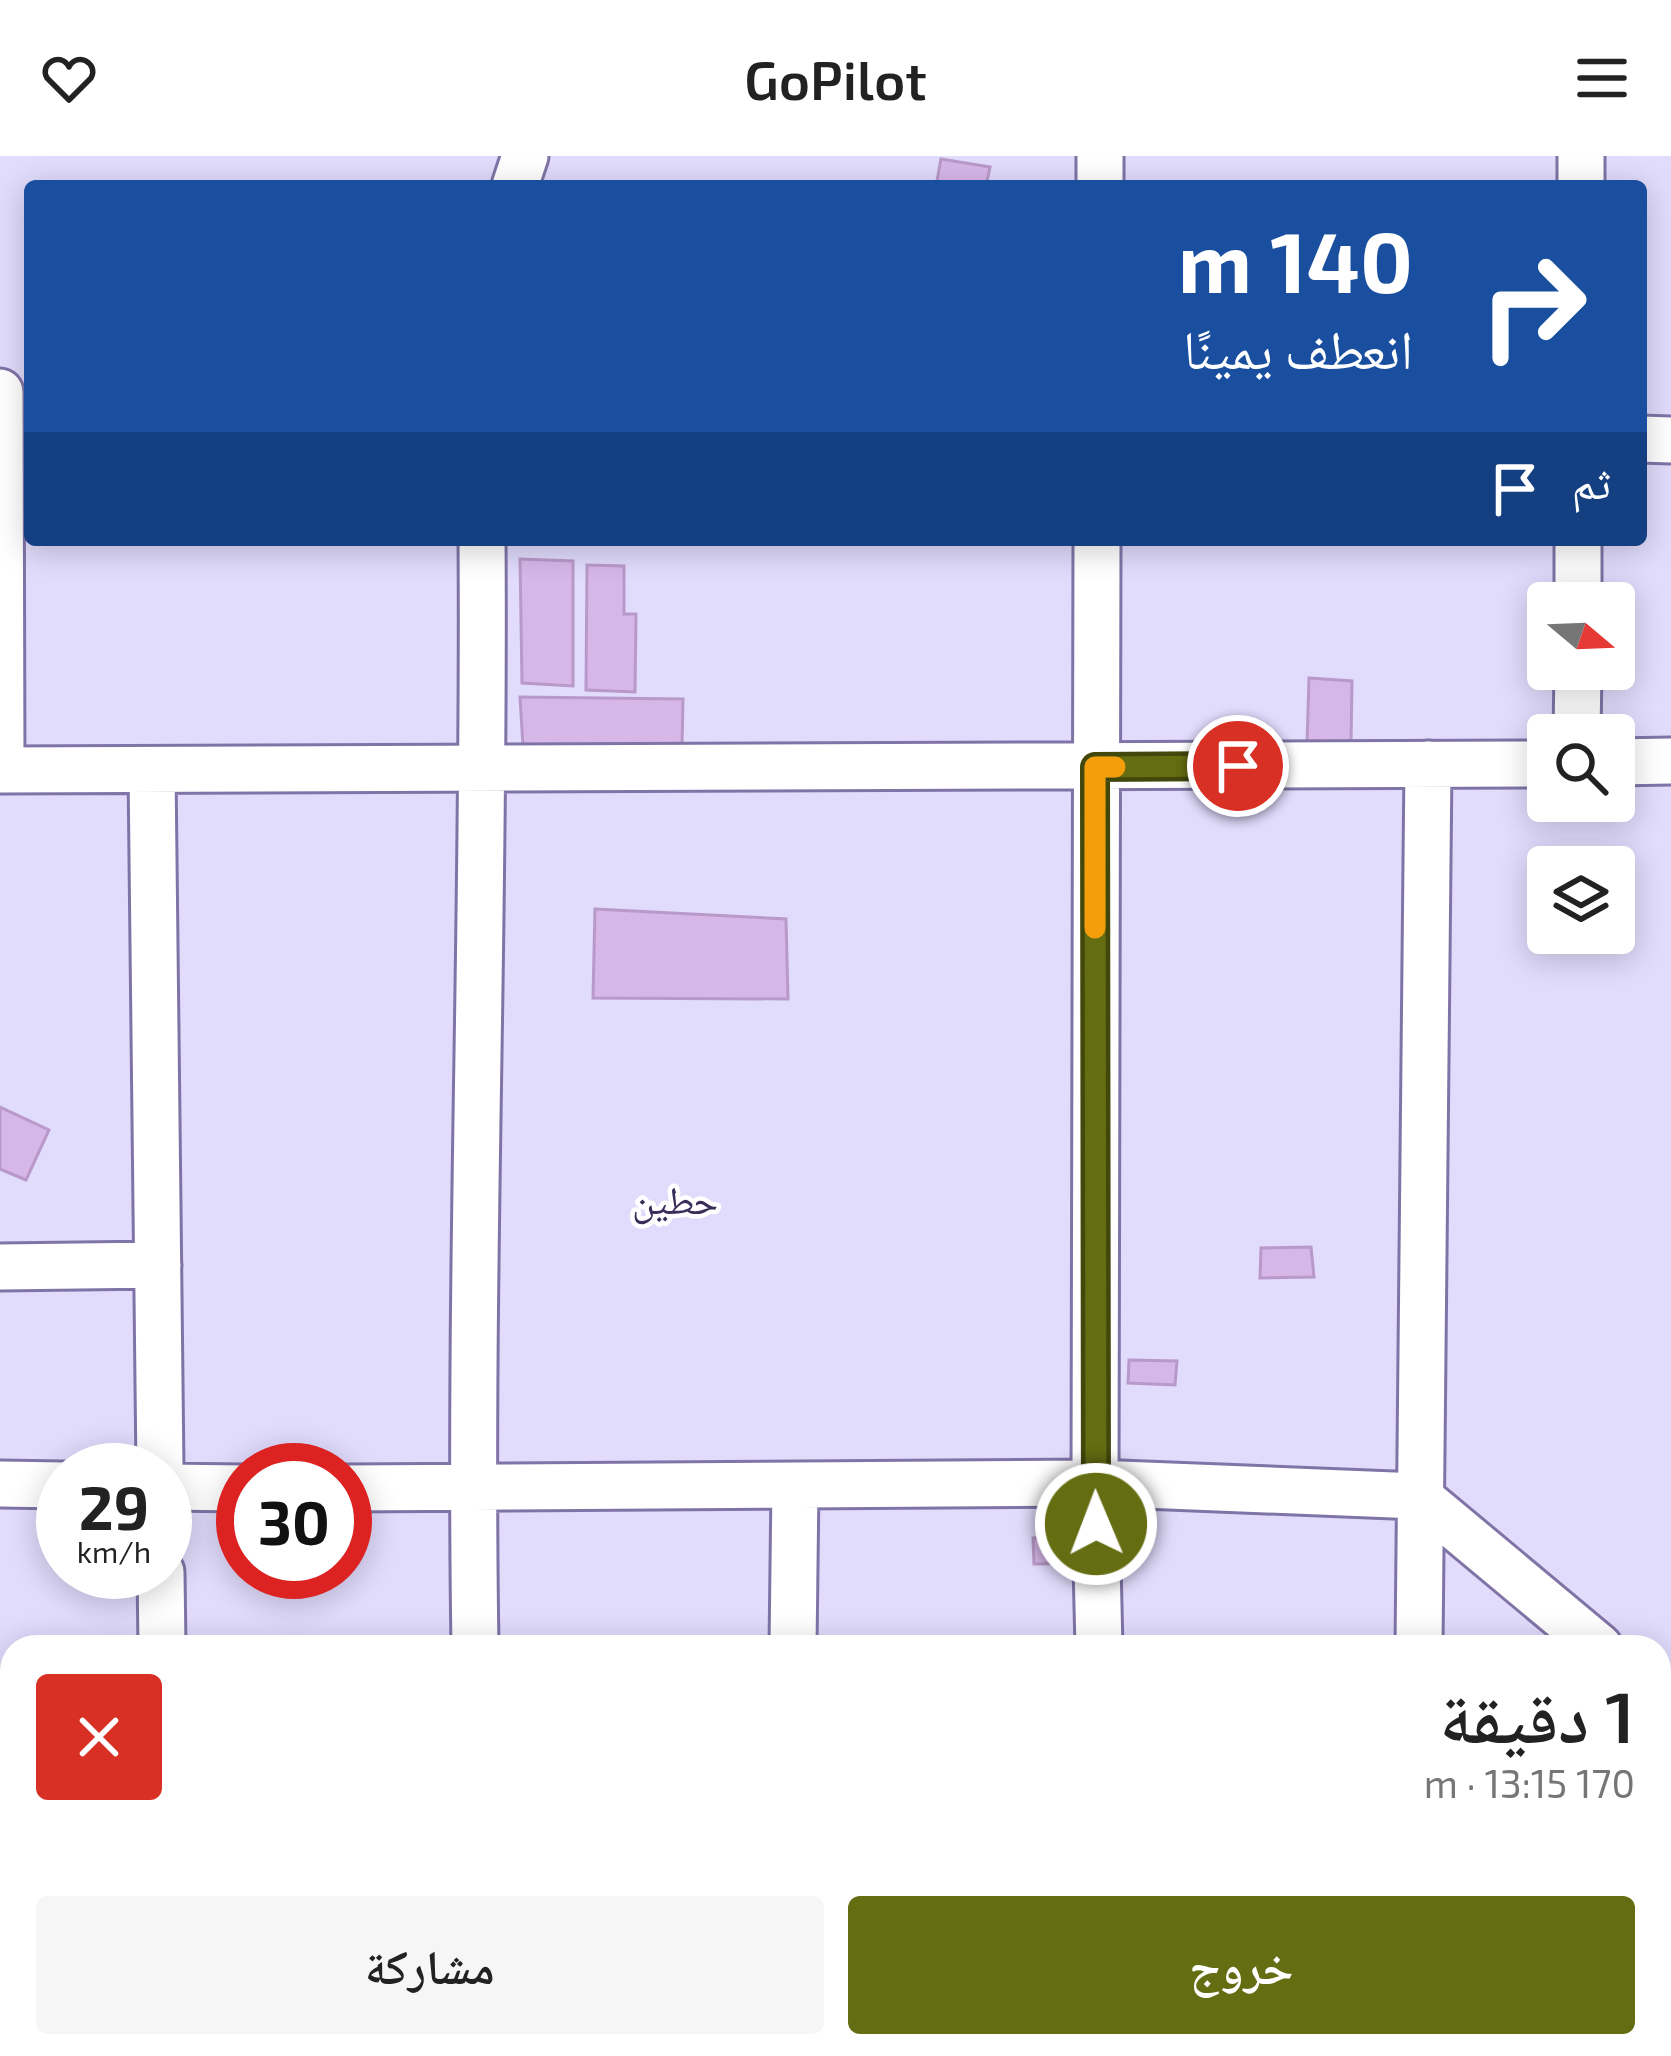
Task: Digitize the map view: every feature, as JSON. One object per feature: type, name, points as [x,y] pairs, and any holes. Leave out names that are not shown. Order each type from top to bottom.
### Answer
[{"type":"street","points":[[0,392],[0,770],[1527,764]]},
{"type":"street","points":[[475,1635],[472,1489],[484,769],[482,546]]},
{"type":"street","points":[[1097,546],[1099,1635]]},
{"type":"street","points":[[1578,582],[1579,546]]},
{"type":"street","points":[[1635,761],[1671,760]]},
{"type":"street","points":[[1419,1635],[1428,764]]},
{"type":"street","points":[[152,770],[160,1443]]},
{"type":"street","points":[[0,1267],[158,1265]]},
{"type":"street","points":[[372,1488],[1095,1483],[1418,1496],[1585,1635]]},
{"type":"street","points":[[0,1484],[36,1485]]},
{"type":"street","points":[[793,1635],[795,1486]]},
{"type":"street","points":[[161,1599],[162,1635]]},
{"type":"building","points":[[941,159],[990,167],[987,180],[937,180]]},
{"type":"building","points":[[520,559],[573,561],[573,686],[522,683]]},
{"type":"building","points":[[587,565],[624,566],[624,614],[636,614],[635,692],[586,690]]},
{"type":"building","points":[[1309,678],[1352,681],[1351,744],[1307,744]]},
{"type":"building","points":[[520,697],[683,699],[682,748],[523,746]]},
{"type":"building","points":[[595,909],[786,919],[788,999],[593,998]]},
{"type":"building","points":[[0,1107],[49,1130],[26,1180],[0,1169]]},
{"type":"building","points":[[1311,1247],[1314,1277],[1260,1278],[1261,1248]]},
{"type":"building","points":[[1129,1360],[1177,1361],[1175,1385],[1128,1383]]},
{"type":"building","points":[[1075,1537],[1077,1563],[1034,1564],[1033,1538]]},
{"type":"slow traffic","points":[[1095,928],[1095,767],[1115,767]]},
{"type":"district","name":"حطين","points":[[675,1200]]},
{"type":"route","points":[[1096,1524],[1095,767],[1238,766]]}]
